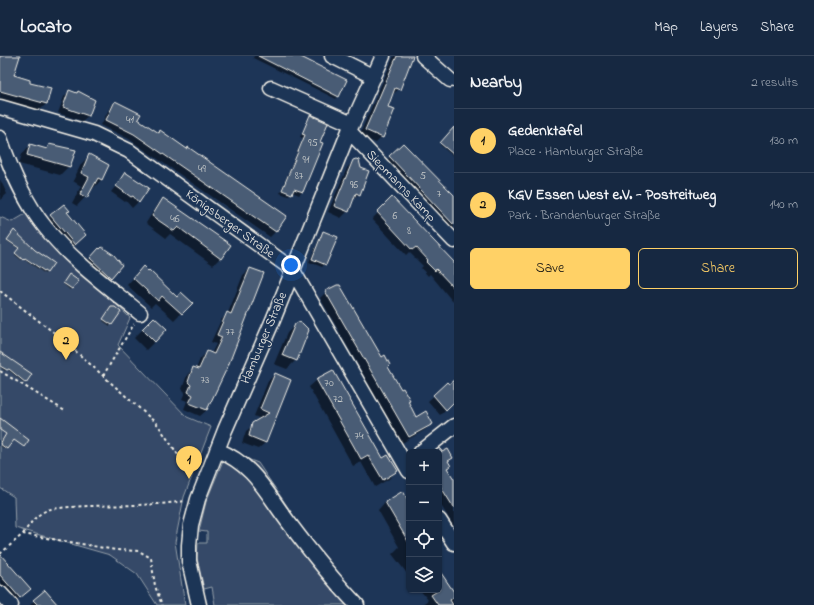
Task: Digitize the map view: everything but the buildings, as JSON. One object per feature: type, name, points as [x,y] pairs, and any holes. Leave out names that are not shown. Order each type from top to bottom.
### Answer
[{"type":"street","points":[[332,56],[374,77]]},
{"type":"street","name":"Hamburger Straße","points":[[199,605],[189,561],[189,545],[191,525],[200,494],[273,320],[292,269],[350,128],[383,56]]},
{"type":"street","points":[[423,56],[450,80]]},
{"type":"street","points":[[270,88],[350,128]]},
{"type":"street","name":"Königsberger Straße","points":[[0,107],[94,134],[128,151],[292,269],[406,463]]},
{"type":"street","name":"Siepmanns Kamp","points":[[350,128],[454,241]]},
{"type":"street","points":[[0,138],[9,164],[24,196],[45,227],[88,271],[140,313]]},
{"type":"street","points":[[425,449],[454,426]]},
{"type":"street","points":[[218,450],[241,461],[268,492],[283,516],[332,580],[357,605]]},
{"type":"street","points":[[440,521],[454,543]]},
{"type":"street","points":[[0,593],[11,605]]},
{"type":"path","points":[[0,291],[61,338],[158,425],[200,494],[138,506],[106,506],[51,509],[44,511],[34,518],[23,534],[0,554]]},
{"type":"path","points":[[103,376],[140,313]]},
{"type":"path","points":[[0,371],[65,410]]},
{"type":"path","points":[[23,534],[116,550],[139,551],[147,554],[152,558],[155,586],[162,605]]},
{"type":"shaded area","points":[[29,212],[77,266],[130,318],[118,345],[187,417],[211,427],[184,497],[175,542],[185,605],[157,605],[137,574],[110,555],[15,528],[14,497],[0,488],[0,217],[12,222]]},
{"type":"shaded area","points":[[227,451],[258,463],[308,537],[365,605],[215,605],[212,587],[204,589],[197,558],[198,543],[207,543],[207,532],[199,531],[206,502]]},
{"type":"place","name":"KGV Essen West e.V. - Postreitweg","points":[[66,360]]},
{"type":"place","name":"Gedenktafel","points":[[189,479]]}]
